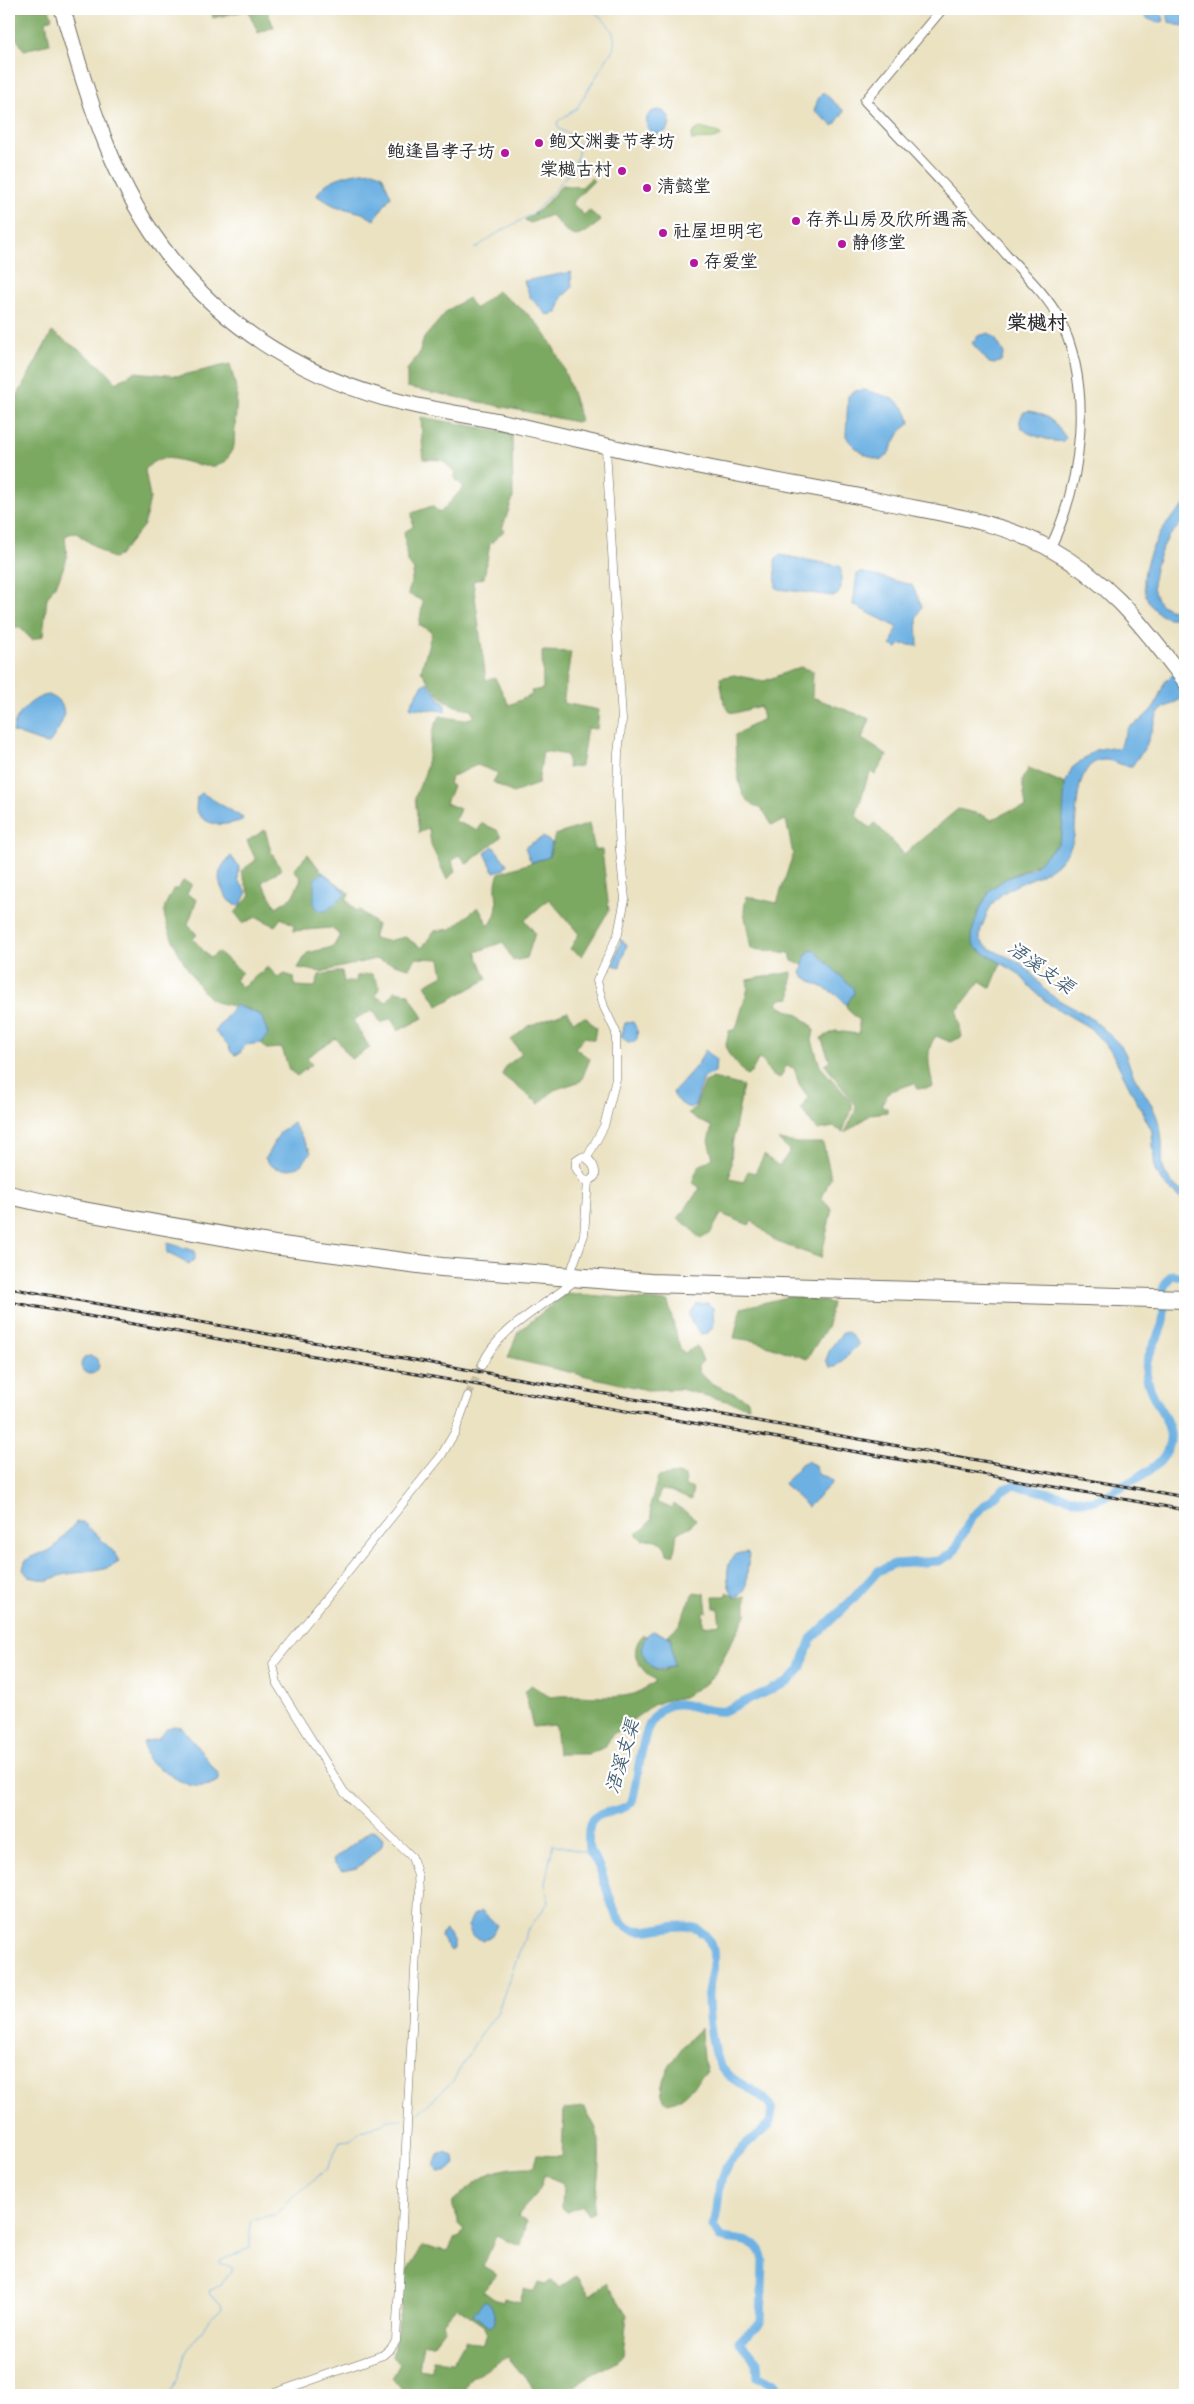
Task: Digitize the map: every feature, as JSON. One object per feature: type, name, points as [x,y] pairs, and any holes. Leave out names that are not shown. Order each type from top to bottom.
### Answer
[{"type":"main road","points":[[59,9],[91,114],[126,196],[168,260],[191,287],[226,320],[263,348],[325,380],[366,396],[415,409],[499,424],[734,476],[850,497],[978,524],[1010,534],[1055,555],[1100,586],[1128,612],[1171,663],[1185,676]]},
{"type":"main road","points":[[66,9],[104,133],[131,193],[146,218],[173,256],[212,299],[254,334],[290,356],[340,380],[400,399],[500,418],[644,451],[979,518],[1019,531],[1051,546],[1082,565],[1115,591],[1140,617],[1185,686]]},
{"type":"main road","points":[[942,9],[865,101],[989,234],[1045,298],[1061,323],[1075,370],[1079,440],[1071,494],[1051,546]]},
{"type":"main road","points":[[9,1191],[71,1205],[320,1248],[650,1287],[1181,1299]]},
{"type":"main road","points":[[9,1199],[88,1216],[319,1256],[441,1271],[572,1278]]},
{"type":"street","points":[[587,1158],[604,1126],[616,1079],[616,1032],[604,1007],[597,981],[618,934],[625,899],[620,850],[618,792],[618,753],[622,720],[606,449]]},
{"type":"street","points":[[587,1158],[582,1157],[575,1166],[584,1180],[588,1181]]},
{"type":"street","points":[[587,1158],[596,1172],[594,1178],[588,1181]]},
{"type":"street","points":[[482,1365],[489,1352],[509,1332],[572,1278],[584,1235],[588,1181]]},
{"type":"street","points":[[269,2395],[383,2355],[396,2341],[419,1893],[418,1876],[412,1857],[344,1792],[277,1684],[273,1664],[442,1456],[455,1432],[468,1396]]},
{"type":"green space","points":[[9,9],[49,9],[52,18],[46,21],[50,44],[24,50],[9,27]]},
{"type":"green space","points":[[211,9],[266,9],[274,27],[258,33],[248,10],[213,18]]},
{"type":"green space","points":[[700,128],[719,133],[722,136],[713,139],[691,140],[693,132]]},
{"type":"green space","points":[[591,178],[594,181],[572,203],[584,215],[589,210],[601,221],[585,233],[574,236],[570,234],[551,215],[530,223],[525,220],[541,209],[562,185],[582,187]]},
{"type":"green space","points":[[497,291],[533,319],[550,341],[563,367],[581,420],[576,422],[407,387],[407,370],[419,354],[424,338],[448,310],[468,298],[475,309]]},
{"type":"green space","points":[[52,332],[94,361],[116,383],[134,372],[179,376],[230,364],[237,392],[234,446],[226,461],[217,466],[164,459],[154,462],[145,470],[150,498],[144,525],[119,556],[113,558],[108,556],[75,532],[65,536],[67,558],[59,579],[47,598],[43,636],[32,640],[20,628],[9,626],[9,411]]},
{"type":"green space","points":[[421,417],[512,433],[513,498],[502,529],[505,530],[490,544],[484,578],[473,581],[486,680],[495,678],[509,705],[532,695],[531,691],[543,689],[542,651],[571,652],[563,703],[599,710],[597,729],[587,728],[581,766],[568,768],[567,755],[543,751],[538,784],[513,793],[493,782],[498,773],[477,765],[451,777],[449,784],[453,786],[446,803],[460,809],[455,821],[478,831],[481,823],[497,830],[501,837],[467,864],[460,855],[452,861],[455,871],[447,880],[431,845],[429,829],[427,828],[419,833],[415,797],[425,773],[433,730],[440,716],[463,720],[474,717],[472,710],[447,702],[421,671],[432,632],[419,625],[423,601],[408,594],[414,570],[407,561],[404,532],[413,527],[412,513],[432,506],[440,513],[464,487],[454,478],[456,473],[442,460],[423,459]]},
{"type":"green space","points":[[800,667],[813,671],[812,697],[870,719],[862,739],[887,755],[875,775],[871,772],[867,779],[856,816],[870,828],[875,823],[904,854],[958,809],[980,814],[992,820],[1009,811],[1026,808],[1022,780],[1029,768],[1065,784],[1065,814],[1062,836],[1053,851],[1037,864],[999,883],[987,895],[982,905],[971,935],[977,949],[1001,963],[991,988],[980,981],[957,1011],[962,1037],[950,1042],[936,1036],[932,1042],[929,1054],[929,1067],[933,1087],[918,1089],[915,1083],[890,1091],[882,1103],[883,1108],[887,1108],[887,1112],[871,1114],[845,1133],[855,1112],[856,1105],[824,1064],[830,1061],[821,1038],[835,1031],[859,1034],[859,1020],[847,1009],[846,1005],[854,993],[846,981],[813,950],[807,953],[803,965],[792,961],[790,953],[751,949],[744,911],[746,896],[777,903],[793,854],[786,820],[771,825],[765,813],[745,797],[740,785],[735,735],[763,719],[760,706],[735,713],[730,712],[724,703],[720,678],[734,675],[764,681]]},
{"type":"green space","points":[[589,824],[595,850],[602,850],[609,910],[582,956],[570,949],[579,934],[549,899],[525,920],[535,933],[527,958],[513,961],[503,942],[476,952],[487,979],[438,1006],[425,985],[443,975],[440,959],[416,958],[409,968],[375,959],[321,972],[298,968],[307,953],[333,947],[340,935],[331,928],[293,931],[294,925],[281,918],[275,926],[257,917],[243,923],[235,913],[250,895],[241,871],[256,860],[247,841],[265,830],[272,854],[282,869],[262,882],[276,907],[292,897],[301,879],[294,869],[308,854],[320,870],[350,894],[346,899],[356,911],[359,909],[377,925],[373,938],[387,941],[405,937],[422,948],[434,931],[451,929],[478,907],[489,926],[496,911],[496,887],[499,873],[549,857],[555,835]]},
{"type":"green space","points":[[183,881],[192,884],[187,894],[197,900],[188,924],[197,935],[193,939],[210,958],[218,952],[242,972],[235,980],[242,987],[268,967],[278,978],[285,974],[294,977],[295,986],[315,987],[319,975],[342,971],[344,982],[355,982],[357,976],[372,974],[380,987],[375,996],[387,1002],[394,991],[408,993],[423,1018],[398,1031],[391,1018],[381,1023],[373,1010],[353,1020],[370,1048],[351,1059],[336,1038],[307,1057],[312,1064],[297,1076],[289,1070],[282,1048],[266,1049],[262,1043],[268,1034],[260,1015],[244,1008],[216,1002],[201,988],[183,961],[169,932],[164,910],[173,889],[178,889]]},
{"type":"green space","points":[[792,972],[791,998],[781,999],[777,1003],[781,1007],[799,1015],[812,1026],[814,1031],[812,1040],[820,1066],[852,1102],[852,1110],[843,1132],[834,1127],[817,1130],[801,1109],[808,1097],[799,1084],[794,1068],[786,1066],[781,1077],[777,1078],[771,1074],[759,1058],[751,1073],[746,1075],[728,1053],[726,1045],[729,1031],[736,1029],[748,988],[747,980]]},
{"type":"green space","points":[[568,1011],[573,1021],[586,1017],[596,1028],[594,1040],[585,1037],[575,1048],[590,1059],[581,1081],[554,1090],[539,1104],[502,1075],[506,1066],[522,1054],[511,1040],[528,1026]]},
{"type":"green space","points":[[713,1078],[743,1086],[732,1145],[730,1179],[743,1182],[748,1171],[755,1173],[764,1155],[779,1166],[790,1151],[778,1140],[797,1143],[823,1143],[831,1177],[822,1198],[832,1209],[821,1258],[777,1242],[752,1221],[749,1225],[721,1214],[710,1234],[700,1239],[690,1227],[678,1219],[700,1188],[692,1182],[699,1166],[713,1158],[708,1141],[712,1127],[688,1114],[695,1108],[705,1082]]},
{"type":"green space","points":[[566,1293],[668,1302],[680,1349],[685,1353],[697,1346],[703,1361],[698,1366],[699,1372],[711,1383],[748,1400],[749,1407],[680,1389],[647,1390],[508,1358],[518,1332]]},
{"type":"green space","points":[[792,1296],[832,1303],[828,1325],[807,1359],[755,1341],[734,1338],[741,1308]]},
{"type":"green space","points":[[678,1474],[685,1476],[685,1486],[693,1489],[691,1500],[670,1491],[660,1490],[657,1503],[672,1508],[674,1504],[696,1519],[691,1526],[677,1533],[674,1554],[667,1554],[664,1546],[658,1541],[651,1539],[642,1540],[636,1534],[645,1528],[652,1519],[650,1506],[658,1477]]},
{"type":"green space","points":[[695,1592],[705,1594],[707,1612],[703,1612],[703,1626],[720,1624],[718,1608],[714,1608],[713,1596],[726,1596],[727,1592],[736,1598],[746,1596],[746,1615],[714,1675],[706,1683],[683,1697],[653,1705],[612,1735],[605,1747],[589,1754],[558,1754],[555,1725],[533,1727],[525,1692],[531,1685],[550,1697],[613,1697],[642,1691],[655,1682],[655,1680],[644,1671],[637,1660],[636,1648],[638,1641],[643,1635],[646,1636],[642,1647],[655,1669],[663,1671],[674,1665],[670,1637],[668,1635],[680,1624],[687,1604]]},
{"type":"green space","points":[[701,2028],[703,2059],[707,2072],[685,2095],[668,2103],[662,2096],[665,2076],[686,2042]]},
{"type":"green space","points":[[585,2107],[597,2132],[599,2161],[594,2212],[588,2215],[582,2205],[568,2212],[562,2209],[563,2183],[544,2175],[537,2193],[518,2216],[526,2222],[520,2246],[496,2236],[483,2267],[497,2275],[483,2291],[494,2299],[503,2302],[504,2298],[520,2302],[524,2289],[534,2292],[538,2283],[545,2285],[552,2280],[559,2288],[576,2276],[590,2295],[607,2283],[627,2315],[623,2354],[617,2361],[580,2381],[567,2395],[539,2395],[508,2357],[470,2379],[461,2395],[406,2395],[392,2378],[400,2364],[392,2357],[401,2311],[402,2279],[423,2246],[448,2251],[454,2239],[460,2237],[464,2230],[458,2224],[453,2201],[473,2185],[497,2171],[519,2167],[533,2167],[537,2155],[562,2156],[564,2109]],"holes":[[[457,2307],[485,2326],[487,2333],[482,2345],[465,2340],[453,2362],[433,2360],[432,2371],[419,2369],[423,2344],[433,2344],[445,2328],[442,2323]]]},
{"type":"water","points":[[1172,9],[1185,9],[1185,26],[1169,22],[1167,13]]},
{"type":"water","points":[[1158,12],[1163,16],[1164,21],[1158,23],[1146,18],[1147,14]]},
{"type":"water","points":[[823,92],[844,111],[834,126],[814,111],[818,99]]},
{"type":"water","points":[[658,110],[666,114],[670,122],[666,130],[658,134],[650,130],[646,122],[650,114]]},
{"type":"water","points":[[374,171],[382,175],[391,196],[374,220],[362,213],[335,206],[317,196],[326,184],[333,180],[350,174]]},
{"type":"water","points":[[571,272],[572,288],[562,297],[557,313],[547,315],[530,297],[524,281]]},
{"type":"water","points":[[989,333],[995,338],[1004,353],[1001,361],[994,364],[989,363],[972,343],[978,336]]},
{"type":"water","points":[[864,390],[893,399],[904,408],[908,415],[910,423],[900,432],[887,456],[882,460],[861,452],[846,436],[848,396],[854,391]]},
{"type":"water","points":[[1030,411],[1051,420],[1066,438],[1063,441],[1054,441],[1022,429],[1020,425],[1021,417],[1024,412]]},
{"type":"water","points":[[1185,505],[1184,519],[1164,545],[1157,562],[1153,580],[1156,597],[1160,603],[1172,610],[1185,608],[1185,615],[1168,618],[1154,609],[1147,597],[1144,584],[1145,569],[1157,539],[1175,514]]},
{"type":"water","points":[[780,555],[839,566],[841,569],[841,588],[838,594],[833,596],[778,589],[776,587],[775,560]]},
{"type":"water","points":[[860,572],[912,585],[922,606],[917,617],[918,646],[901,644],[897,648],[891,645],[897,627],[853,605],[857,574]]},
{"type":"water","points":[[1185,666],[1185,697],[1158,713],[1146,746],[1132,766],[1103,760],[1093,763],[1086,770],[1079,792],[1073,839],[1066,854],[1052,868],[1008,890],[999,897],[991,906],[982,926],[980,937],[986,945],[1020,963],[1049,993],[1063,1003],[1088,1016],[1122,1047],[1133,1074],[1157,1118],[1162,1136],[1162,1162],[1167,1177],[1185,1194],[1185,1203],[1167,1187],[1155,1171],[1152,1131],[1111,1051],[1090,1028],[1049,1004],[1018,973],[977,949],[973,944],[971,935],[978,913],[990,890],[1005,879],[1033,868],[1058,844],[1062,834],[1065,784],[1072,768],[1095,750],[1111,747],[1118,749],[1128,728],[1141,720],[1155,706],[1165,681]]},
{"type":"water","points":[[427,682],[445,705],[445,711],[411,708],[410,706],[422,686]]},
{"type":"water","points":[[49,695],[62,705],[64,710],[61,723],[50,742],[47,744],[13,732],[16,720],[25,708],[37,699]]},
{"type":"water","points":[[202,793],[243,818],[242,820],[230,824],[217,824],[205,820],[196,810],[197,797]]},
{"type":"water","points":[[543,837],[552,843],[549,857],[532,862],[525,847]]},
{"type":"water","points":[[493,846],[507,864],[504,869],[494,872],[485,853]]},
{"type":"water","points":[[231,856],[239,867],[238,880],[247,892],[240,906],[229,901],[222,889],[219,878],[222,867]]},
{"type":"water","points":[[321,873],[325,874],[347,893],[327,911],[319,911],[314,904],[314,880]]},
{"type":"water","points":[[621,940],[627,944],[620,967],[613,965]]},
{"type":"water","points":[[811,950],[815,951],[853,988],[854,993],[846,1005],[835,994],[801,974],[805,957]]},
{"type":"water","points":[[235,1005],[261,1015],[268,1034],[262,1043],[245,1045],[240,1053],[235,1055],[215,1032]]},
{"type":"water","points":[[633,1022],[638,1034],[635,1042],[628,1042],[621,1037],[625,1023]]},
{"type":"water","points":[[705,1050],[716,1059],[715,1072],[704,1078],[695,1105],[689,1108],[678,1100],[673,1092],[698,1064]]},
{"type":"water","points":[[293,1123],[311,1152],[299,1167],[290,1169],[276,1168],[268,1163],[265,1158],[281,1131]]},
{"type":"water","points":[[168,1243],[195,1251],[195,1259],[189,1264],[167,1253]]},
{"type":"water","points":[[708,1303],[713,1308],[714,1325],[708,1333],[701,1334],[691,1322],[689,1314],[697,1304]]},
{"type":"water","points":[[848,1332],[859,1344],[836,1367],[830,1367],[826,1360],[830,1349],[842,1333]]},
{"type":"water","points":[[90,1356],[96,1359],[99,1365],[96,1371],[90,1374],[84,1371],[81,1365],[84,1359]]},
{"type":"water","points":[[807,1461],[814,1465],[819,1475],[827,1477],[833,1482],[808,1507],[784,1484],[801,1464]]},
{"type":"water","points":[[76,1522],[83,1522],[115,1553],[119,1562],[111,1567],[56,1577],[48,1581],[29,1577],[23,1570],[25,1561],[53,1549]]},
{"type":"water","points":[[747,1552],[749,1554],[746,1587],[742,1594],[735,1597],[728,1582],[729,1564],[735,1555]]},
{"type":"water","points":[[653,1631],[670,1637],[674,1665],[664,1669],[656,1668],[649,1664],[645,1658],[643,1643],[646,1636]]},
{"type":"water","points":[[173,1726],[182,1727],[219,1775],[219,1780],[209,1785],[191,1785],[174,1778],[149,1762],[143,1742],[158,1739],[166,1729]]},
{"type":"water","points":[[371,1830],[376,1831],[383,1838],[382,1846],[357,1868],[342,1871],[333,1860]]},
{"type":"water","points":[[482,1911],[497,1925],[492,1935],[483,1941],[472,1936],[468,1926],[473,1915]]},
{"type":"water","points":[[446,1930],[454,1943],[454,1949],[451,1951],[441,1937],[442,1933]]},
{"type":"water","points":[[446,2152],[454,2157],[455,2164],[446,2172],[439,2172],[434,2166],[438,2155]]},
{"type":"water","points":[[485,2300],[491,2307],[494,2316],[495,2322],[490,2326],[473,2314]]},
{"type":"waterway","points":[[474,249],[496,234],[534,213],[575,166],[580,144],[574,137],[559,129],[557,122],[577,108],[613,49],[614,42],[614,36],[609,26],[590,9]]},
{"type":"waterway","name":"浯溪支渠","points":[[777,2395],[778,2389],[775,2383],[758,2378],[757,2362],[740,2342],[744,2336],[761,2322],[763,2261],[761,2253],[753,2244],[720,2237],[713,2226],[724,2171],[735,2156],[770,2124],[772,2110],[760,2095],[734,2080],[726,2073],[715,2053],[708,2003],[708,1989],[714,1961],[709,1940],[692,1927],[682,1926],[640,1931],[624,1925],[614,1910],[601,1870],[589,1850],[592,1820],[600,1815],[623,1808],[632,1801],[648,1727],[656,1715],[666,1707],[679,1704],[713,1711],[724,1711],[788,1682],[800,1669],[811,1639],[851,1601],[878,1571],[894,1564],[939,1561],[953,1553],[972,1517],[1002,1490],[1015,1485],[1089,1501],[1104,1496],[1143,1475],[1160,1461],[1170,1443],[1170,1432],[1148,1382],[1146,1368],[1163,1321],[1164,1287],[1172,1275],[1185,1277]]},
{"type":"waterway","points":[[412,2119],[453,2081],[478,2038],[497,2013],[527,1931],[549,1902],[545,1884],[553,1844],[591,1854]]},
{"type":"waterway","points":[[169,2395],[186,2352],[209,2320],[222,2308],[221,2304],[210,2295],[209,2291],[221,2285],[233,2270],[231,2267],[220,2263],[220,2261],[250,2248],[250,2223],[253,2219],[277,2214],[292,2197],[327,2169],[340,2141],[350,2140],[360,2131],[373,2128],[388,2120],[403,2119]]},
{"type":"tunnel","points":[[468,1396],[482,1365]]},
{"type":"railway","points":[[9,1288],[1185,1497]]},
{"type":"railway","points":[[9,1302],[1185,1510]]},
{"type":"place","name":"鲍文渊妻节孝坊","points":[[539,143]]},
{"type":"place","name":"鲍逢昌孝子坊","points":[[505,153]]},
{"type":"place","name":"棠樾古村","points":[[622,171]]},
{"type":"place","name":"清懿堂","points":[[647,188]]},
{"type":"place","name":"存养山房及欣所遇斋","points":[[796,221]]},
{"type":"place","name":"社屋坦明宅","points":[[663,233]]},
{"type":"place","name":"静修堂","points":[[842,244]]},
{"type":"place","name":"存爱堂","points":[[694,263]]},
{"type":"district","name":"棠樾村","points":[[1037,324]]}]
